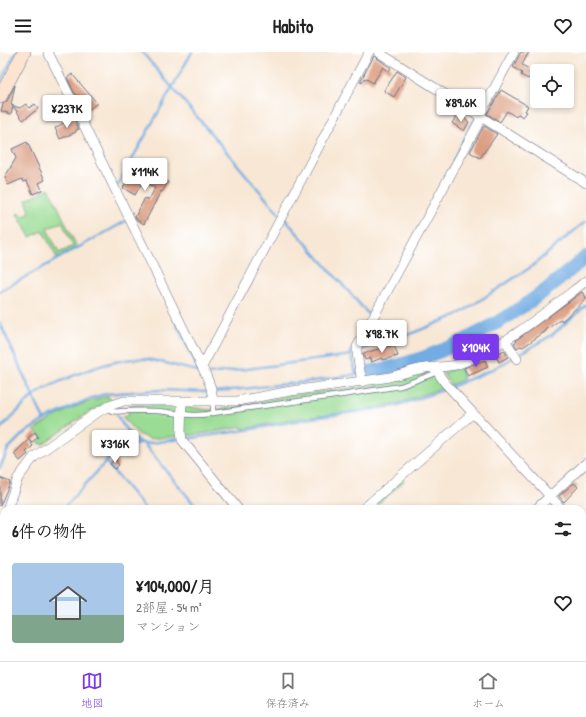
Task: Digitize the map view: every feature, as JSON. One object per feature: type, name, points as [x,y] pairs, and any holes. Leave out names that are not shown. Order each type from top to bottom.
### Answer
[{"type":"street","points":[[0,97],[24,52]]},
{"type":"street","points":[[48,52],[202,367],[212,395]]},
{"type":"street","points":[[202,367],[368,52]]},
{"type":"street","points":[[378,52],[586,183]]},
{"type":"street","points":[[361,376],[357,351],[514,52]]},
{"type":"street","points":[[8,505],[18,478],[30,461],[47,446],[107,407],[124,400],[182,401],[212,395],[237,400],[291,391],[361,376],[390,378],[416,370],[437,370],[457,364],[478,355],[505,340],[539,318],[586,281]]},
{"type":"street","points":[[505,340],[515,358]]},
{"type":"street","points":[[437,370],[442,380],[471,415],[548,498],[557,505]]},
{"type":"street","points":[[182,401],[181,438],[235,505]]},
{"type":"street","points":[[368,505],[471,415]]},
{"type":"street","points":[[540,505],[586,463]]},
{"type":"lane","points":[[107,407],[113,412],[156,411],[198,416],[401,386],[437,370]]},
{"type":"lane","points":[[212,395],[213,414]]},
{"type":"green space","points":[[49,188],[77,247],[57,258],[43,231],[30,237],[17,214],[18,213],[23,216],[29,214],[30,212],[26,200]],"holes":[[[62,222],[73,246],[59,253],[47,229]]]},
{"type":"green space","points":[[459,367],[464,379],[450,385],[443,373]]},
{"type":"green space","points":[[430,371],[433,376],[438,376],[444,387],[399,403],[358,411],[295,419],[243,429],[242,427],[200,434],[149,439],[140,435],[122,416],[128,415],[129,405],[175,405],[208,410],[226,409],[284,396],[385,384]]},
{"type":"green space","points":[[108,396],[110,400],[83,416],[44,444],[38,442],[42,438],[34,430],[43,424],[60,414],[88,402]]},
{"type":"green space","points":[[401,477],[404,481],[379,503],[376,505],[369,505]]},
{"type":"building","points":[[521,52],[529,52],[522,65],[530,69],[530,76],[528,79],[521,75],[522,73],[513,67]]},
{"type":"building","points":[[374,56],[391,68],[389,71],[383,67],[373,83],[365,78],[362,83],[360,82]]},
{"type":"building","points":[[397,71],[406,77],[394,97],[384,91]]},
{"type":"building","points":[[72,74],[97,103],[86,112],[80,104],[82,103],[79,100],[80,98],[74,92],[67,78]]},
{"type":"building","points":[[15,85],[11,105],[20,108],[26,104],[29,108],[35,104],[38,109],[23,120],[13,106],[11,114],[1,111],[3,104],[7,101]]},
{"type":"building","points":[[501,90],[528,106],[525,111],[527,112],[523,117],[518,114],[516,117],[507,111],[500,122],[487,114]]},
{"type":"building","points":[[458,114],[469,122],[464,131],[452,123]]},
{"type":"building","points":[[74,119],[79,129],[76,130],[76,132],[60,139],[55,128],[69,120]]},
{"type":"building","points":[[484,126],[497,134],[480,158],[470,152]]},
{"type":"building","points":[[27,142],[45,180],[39,183],[42,190],[33,194],[27,181],[24,182],[22,179],[8,185],[5,177],[16,158],[12,149]]},
{"type":"building","points":[[141,169],[160,180],[161,178],[168,182],[162,192],[161,191],[144,224],[135,217],[145,198],[149,200],[155,188],[143,181],[135,195],[123,188],[127,181],[125,179],[127,174],[131,176],[133,173],[137,175]]},
{"type":"building","points":[[582,292],[586,299],[562,321],[561,319],[523,347],[520,346],[517,348],[514,343],[517,341],[516,340]]},
{"type":"building","points":[[394,345],[398,356],[382,360],[382,358],[371,362],[370,358],[365,360],[363,354]]},
{"type":"building","points":[[504,350],[508,357],[499,362],[495,355]]},
{"type":"building","points":[[485,360],[488,367],[468,376],[464,368]]},
{"type":"building","points":[[35,432],[38,437],[32,442],[28,438]]},
{"type":"building","points":[[28,440],[33,446],[26,452],[28,454],[20,461],[14,454]]},
{"type":"building","points":[[115,459],[119,465],[115,469],[110,464]]},
{"type":"building","points":[[0,478],[10,482],[0,505]]},
{"type":"building","points":[[574,483],[578,487],[564,502],[559,496]]},
{"type":"waterway","points":[[0,82],[16,52]]},
{"type":"waterway","points":[[142,52],[280,215]]},
{"type":"waterway","points":[[117,186],[192,52]]},
{"type":"waterway","points":[[453,161],[475,119]]},
{"type":"waterway","points":[[284,218],[370,316]]},
{"type":"waterway","points":[[0,291],[126,221]]},
{"type":"waterway","points":[[359,350],[398,339],[464,311],[531,267],[586,221]]},
{"type":"waterway","points":[[364,373],[413,361],[437,352],[482,331],[525,305],[586,257]]},
{"type":"waterway","points":[[518,355],[552,335],[586,305]]},
{"type":"waterway","points":[[174,319],[204,381]]},
{"type":"waterway","points":[[0,323],[44,420]]},
{"type":"waterway","points":[[354,346],[351,352],[356,374]]},
{"type":"waterway","points":[[209,374],[352,355]]},
{"type":"waterway","points":[[451,387],[491,370],[513,358]]},
{"type":"waterway","points":[[0,429],[33,396],[72,376],[103,365],[118,361],[145,359],[198,371]]},
{"type":"waterway","points":[[214,392],[314,381],[358,374]]},
{"type":"waterway","points":[[185,439],[396,406],[446,389]]},
{"type":"waterway","points":[[0,468],[8,449],[22,435],[44,420],[89,399],[105,394],[159,390],[209,392]]},
{"type":"waterway","points":[[117,415],[128,432],[136,440],[145,444],[180,439]]},
{"type":"waterway","points":[[67,505],[112,455],[129,446],[139,443]]},
{"type":"waterway","points":[[145,445],[195,505]]},
{"type":"waterway","points":[[106,462],[142,505]]}]
